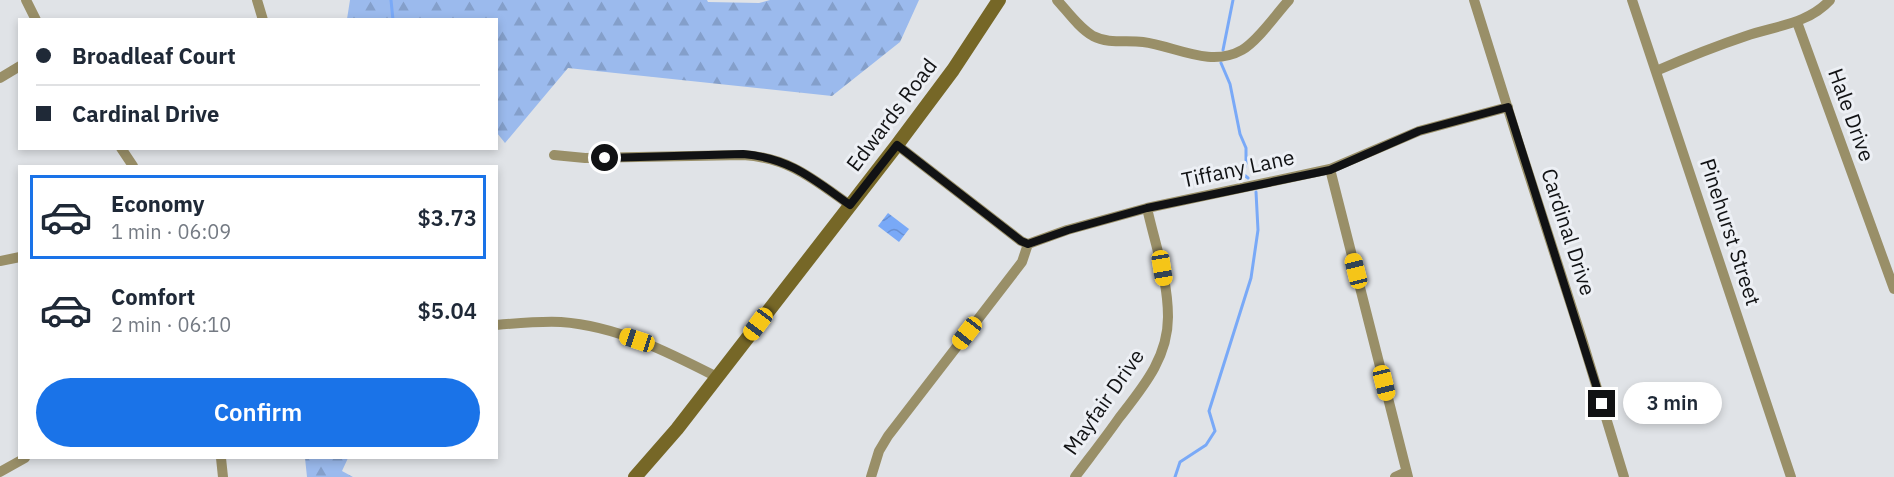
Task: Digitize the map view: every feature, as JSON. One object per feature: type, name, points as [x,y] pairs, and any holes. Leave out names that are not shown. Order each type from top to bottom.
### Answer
[{"type":"main road","name":"Edwards Road","points":[[635,477],[677,429],[897,145],[953,70],[999,0]]},
{"type":"street","points":[[26,0],[35,18]]},
{"type":"street","points":[[257,0],[262,18]]},
{"type":"street","points":[[1057,0],[1085,30],[1100,39],[1144,42],[1190,54],[1220,57],[1247,46],[1289,0]]},
{"type":"street","name":"Cardinal Drive","points":[[1474,0],[1624,477]]},
{"type":"street","name":"Pinehurst Street","points":[[1632,0],[1791,477]]},
{"type":"street","points":[[1656,71],[1698,52],[1797,22],[1830,0]]},
{"type":"street","name":"Hale Drive","points":[[1797,22],[1894,289]]},
{"type":"street","points":[[0,78],[18,67]]},
{"type":"street","name":"Tiffany Lane","points":[[1028,244],[1086,224],[1147,208],[1330,170],[1419,131],[1508,107]]},
{"type":"street","points":[[871,477],[879,451],[888,436],[1022,262],[1028,244],[1021,241],[897,145]]},
{"type":"street","points":[[122,150],[132,165]]},
{"type":"street","points":[[554,155],[585,158],[743,154],[762,156],[799,169],[850,205]]},
{"type":"street","points":[[1330,170],[1407,475],[1395,477]]},
{"type":"street","name":"Mayfair Drive","points":[[1075,477],[1151,377],[1166,342],[1168,300],[1147,208]]},
{"type":"street","points":[[0,261],[18,257]]},
{"type":"street","points":[[498,325],[559,322],[592,327],[637,340],[717,377]]},
{"type":"street","points":[[0,472],[23,459]]},
{"type":"street","points":[[220,459],[223,477]]},
{"type":"green space","points":[[350,0],[707,0],[708,2],[759,3],[770,0],[919,0],[900,42],[832,96],[568,68],[505,143],[498,134],[498,18],[347,18]]},
{"type":"green space","points":[[305,459],[348,459],[342,471],[353,477],[307,477]]},
{"type":"water","points":[[888,213],[909,229],[899,242],[878,226]]},
{"type":"waterway","points":[[391,0],[393,18]]},
{"type":"waterway","points":[[1223,50],[1233,0]]},
{"type":"waterway","points":[[1221,63],[1230,84],[1240,134],[1246,148],[1243,174],[1248,178]]},
{"type":"waterway","points":[[1175,477],[1180,462],[1206,445],[1215,431],[1209,411],[1251,278],[1258,230],[1256,192]]},
{"type":"route","points":[[605,158],[743,154],[762,156],[799,169],[850,205],[897,145],[1021,241],[1028,244],[1068,230],[1147,208],[1330,170],[1419,131],[1508,107],[1602,404]]}]
